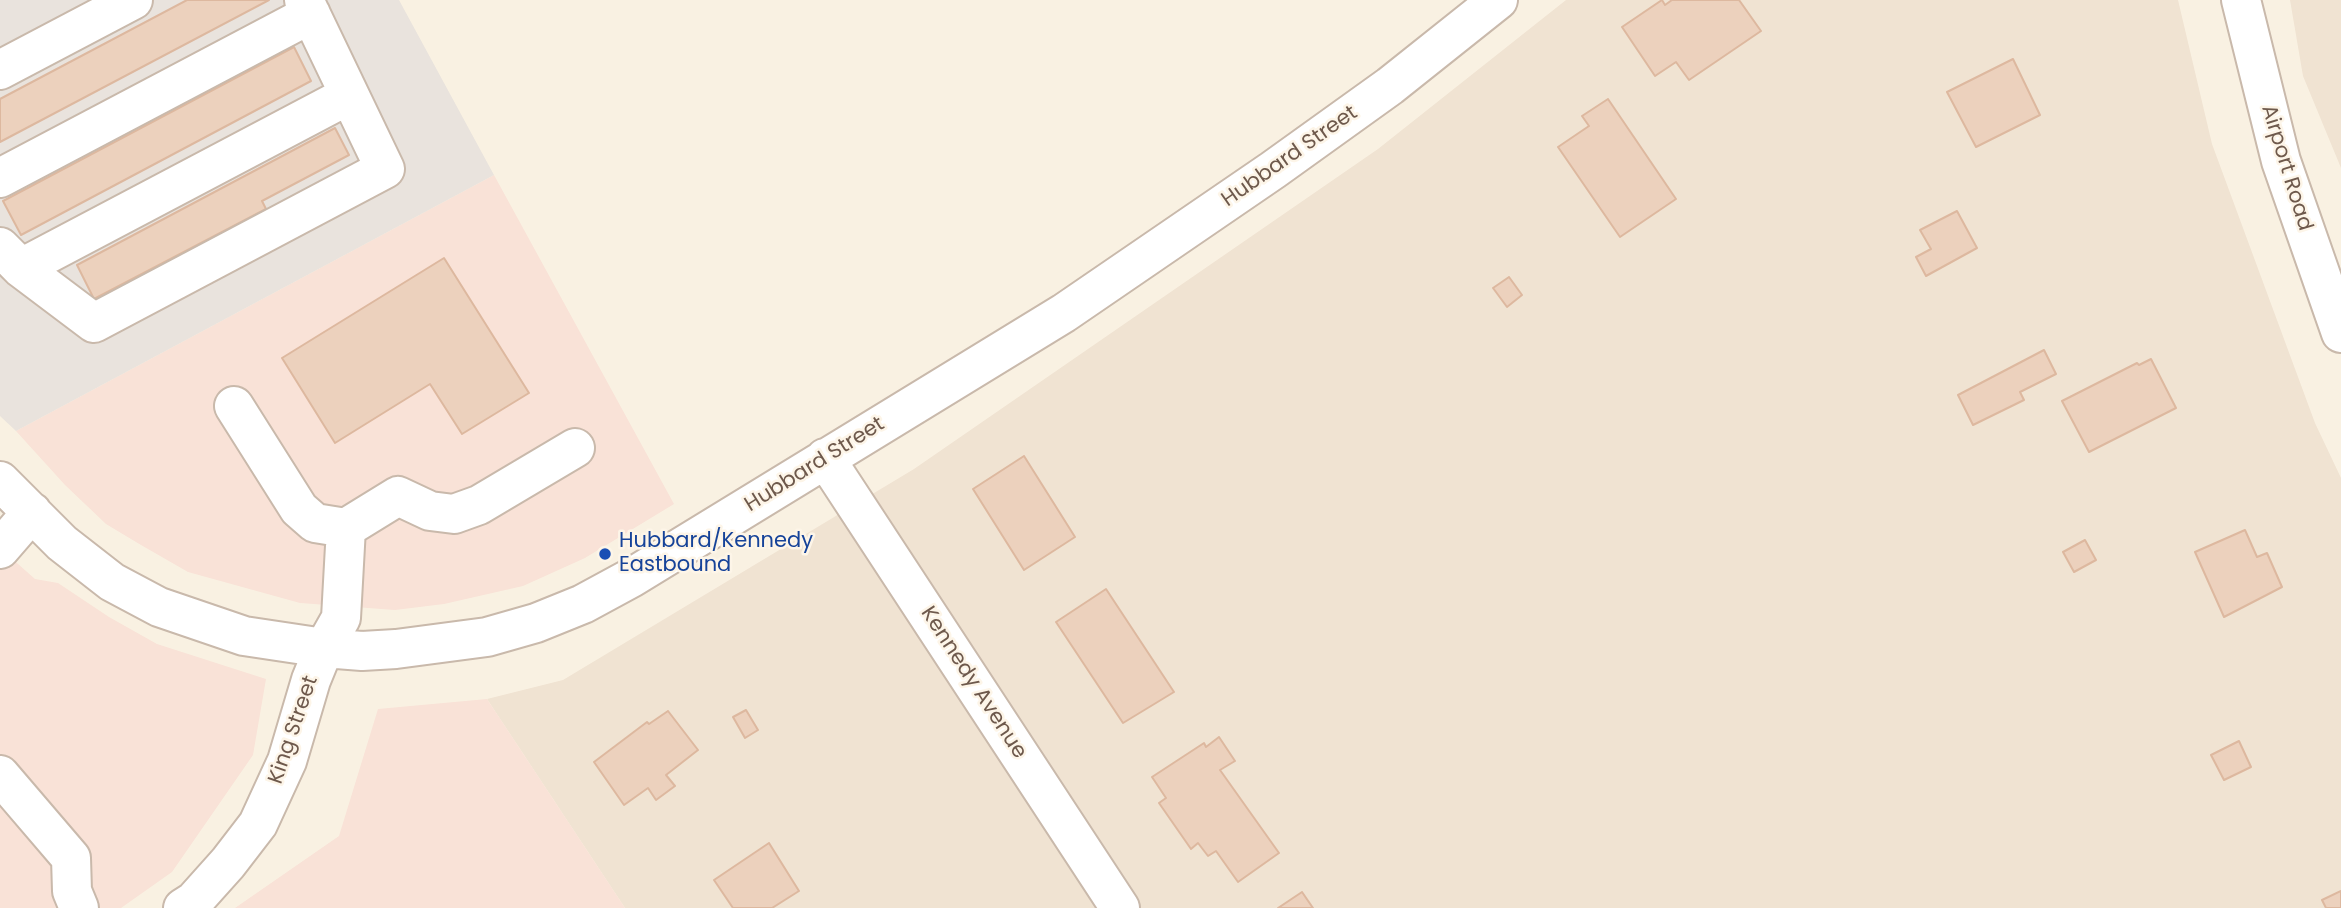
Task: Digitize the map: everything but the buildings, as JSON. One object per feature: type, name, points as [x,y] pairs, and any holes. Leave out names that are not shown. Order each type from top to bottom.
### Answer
[{"type":"street","points":[[0,70],[133,0]]},
{"type":"street","name":"Hubbard Street","points":[[0,481],[61,543],[112,582],[159,607],[244,636],[362,651],[487,637],[536,623],[583,604],[631,578],[1064,313],[1390,86],[1498,0]]},
{"type":"street","name":"Airport Road","points":[[2241,0],[2281,161],[2341,332]]},
{"type":"street","points":[[0,178],[308,7],[385,169],[93,323],[10,258],[349,94]]},
{"type":"street","points":[[234,406],[299,509],[314,523],[346,528],[398,496],[430,511],[454,514],[467,510],[575,448]]},
{"type":"street","name":"Kennedy Avenue","points":[[825,458],[1120,908]]},
{"type":"street","points":[[0,550],[32,512]]},
{"type":"street","name":"King Street","points":[[183,908],[194,901],[219,873],[258,824],[287,761],[304,702],[324,648],[341,618],[346,528]]},
{"type":"street","points":[[0,775],[71,858],[72,891],[79,908]]},
{"type":"shaded area","points":[[0,0],[399,0],[494,175],[16,431],[0,416]]},
{"type":"shaded area","points":[[1566,0],[2178,0],[2212,144],[2315,423],[2341,478],[2341,908],[625,908],[487,699],[563,680],[914,469],[1378,149]]},
{"type":"shaded area","points":[[2290,0],[2341,0],[2341,168],[2303,76]]},
{"type":"shaded area","points":[[494,175],[674,504],[585,558],[523,586],[444,604],[395,610],[300,603],[188,572],[106,524],[65,485],[16,431]]},
{"type":"shaded area","points":[[0,548],[35,579],[58,583],[109,617],[157,644],[266,679],[253,755],[172,872],[121,908],[0,908]]},
{"type":"shaded area","points":[[487,699],[625,908],[235,908],[339,836],[378,709]]},
{"type":"place","name":"Hubbard/Kennedy Eastbound","points":[[605,554]]}]
